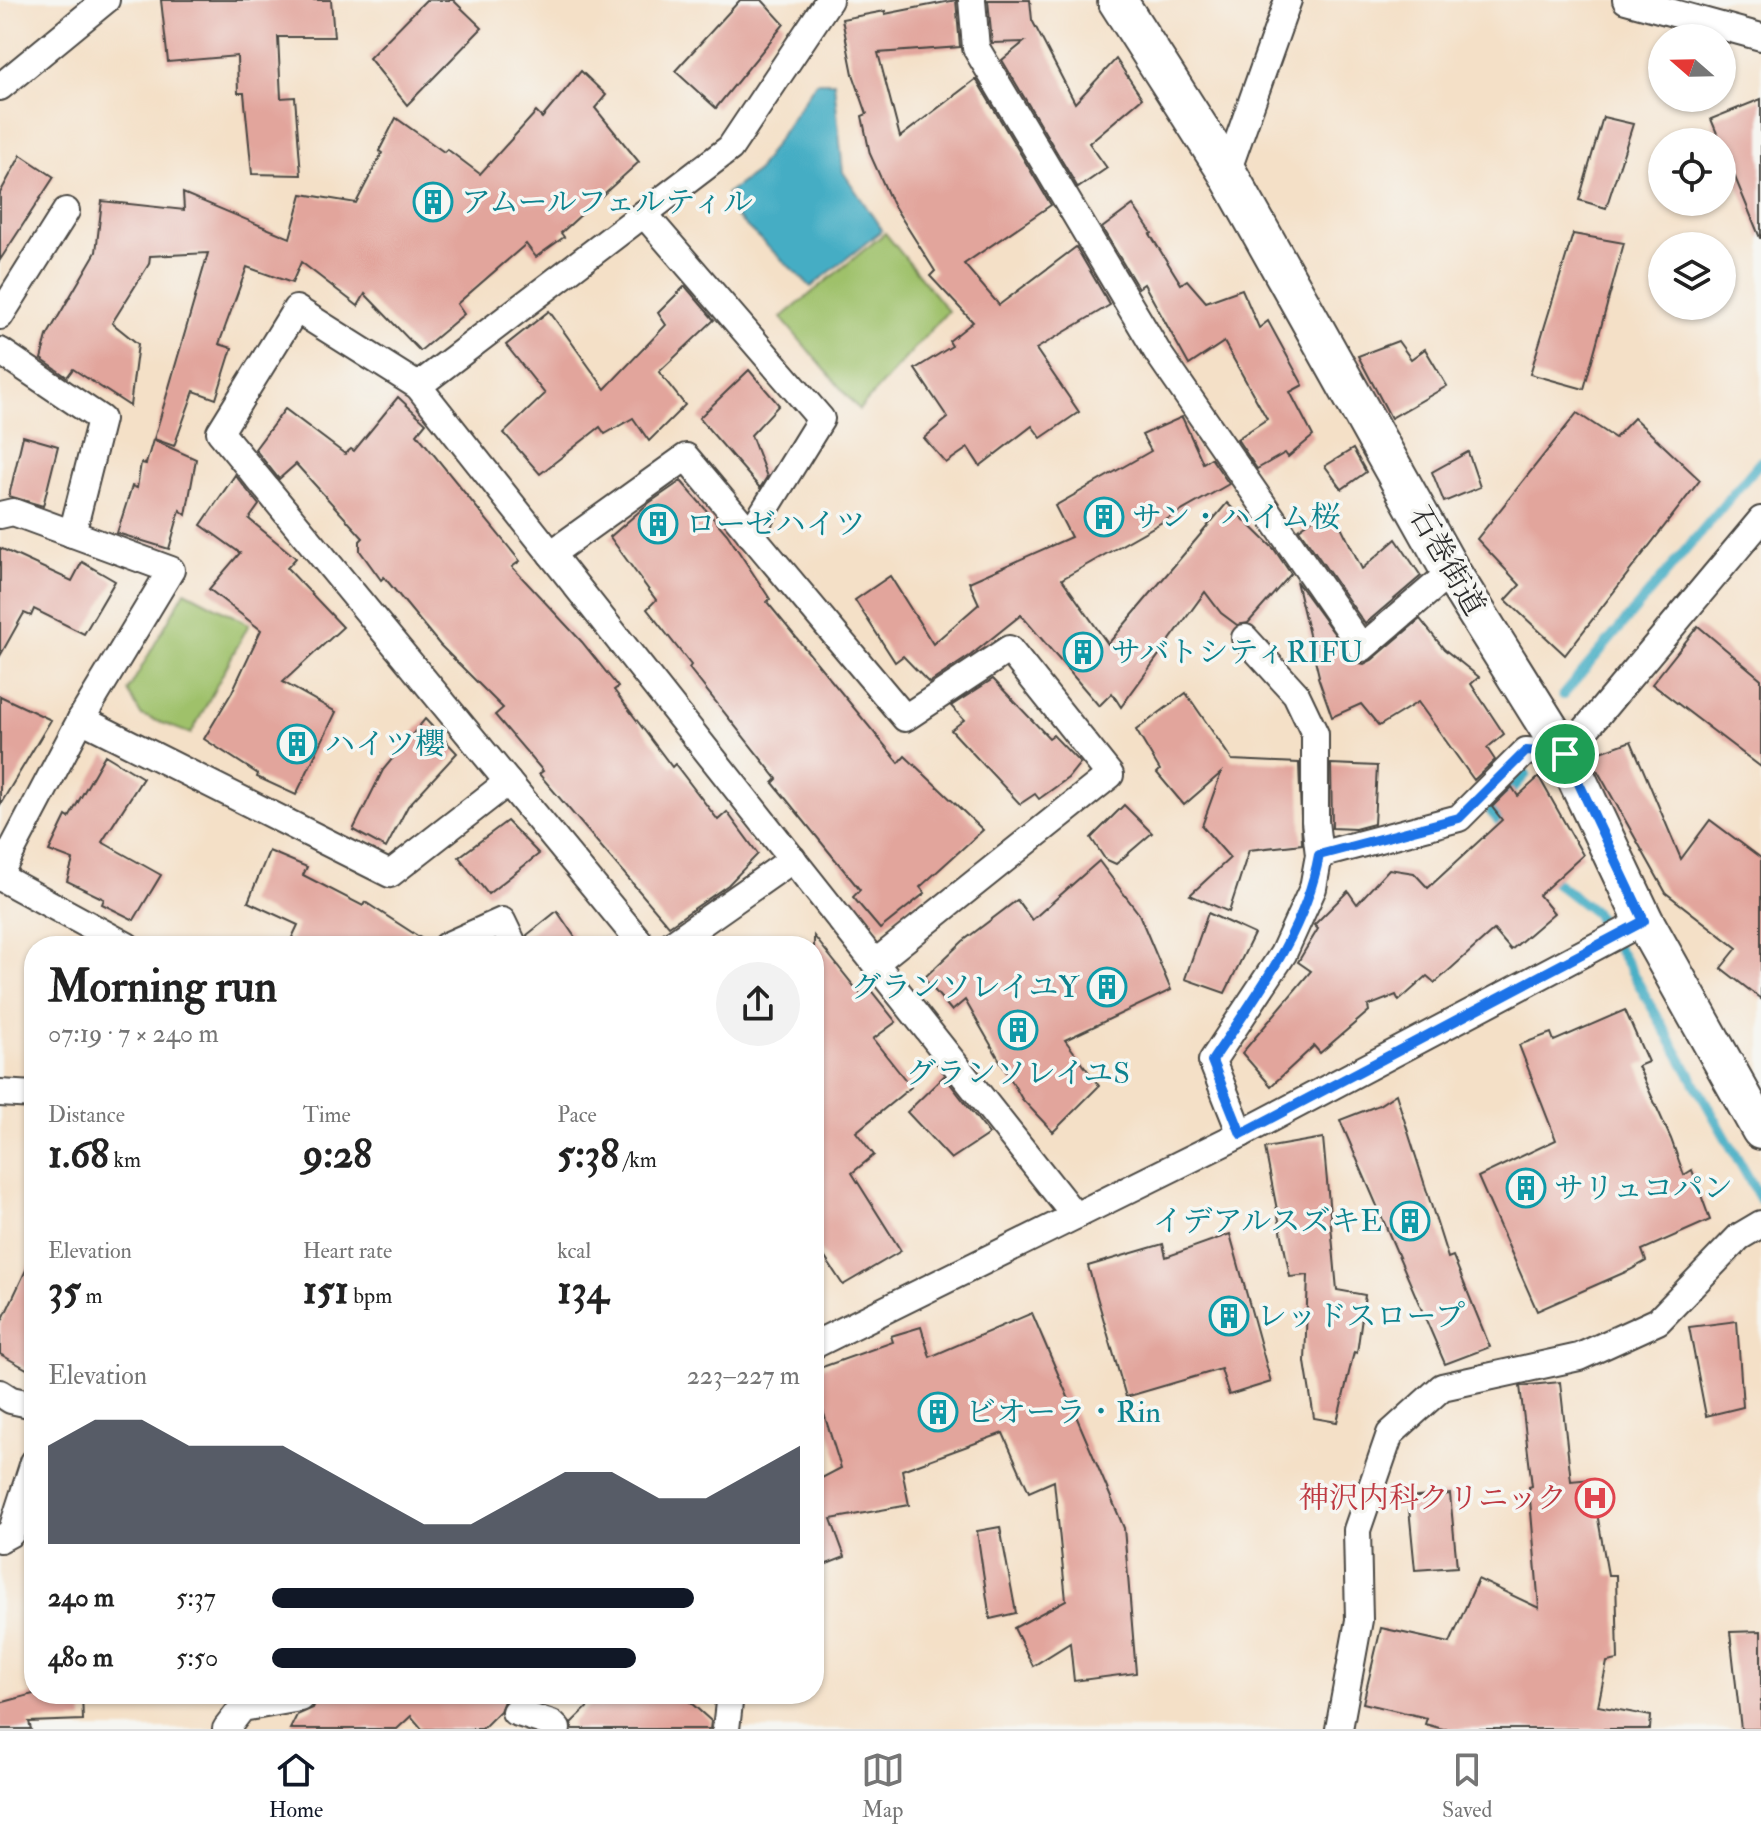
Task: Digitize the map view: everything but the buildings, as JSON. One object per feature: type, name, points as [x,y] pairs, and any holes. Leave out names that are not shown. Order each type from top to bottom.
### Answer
[{"type":"street","points":[[0,87],[106,0]]},
{"type":"street","points":[[418,386],[730,148],[829,0]]},
{"type":"street","points":[[972,0],[976,48],[1142,327],[1362,648],[1451,572]]},
{"type":"street","name":"石巻街道","points":[[1117,0],[1227,172],[1451,572],[1565,754],[1638,924],[1761,1130]]},
{"type":"street","points":[[1227,172],[1288,0]]},
{"type":"street","points":[[1626,0],[1761,37]]},
{"type":"street","points":[[0,316],[66,211]]},
{"type":"street","points":[[644,214],[821,419],[750,534]]},
{"type":"street","points":[[635,936],[220,432],[296,309],[418,386],[1075,1216]]},
{"type":"street","points":[[0,351],[101,419],[72,534]]},
{"type":"street","points":[[551,554],[686,457],[905,718],[1009,649],[1110,775],[875,963]]},
{"type":"street","points":[[0,515],[13,512],[171,570],[81,719],[0,875],[109,936]]},
{"type":"street","points":[[1319,855],[1459,818],[1526,751],[1565,754],[1761,520]]},
{"type":"street","points":[[1241,1134],[1212,1061],[1283,954],[1313,888],[1319,855],[1315,821],[1315,734],[1296,694],[1245,638]]},
{"type":"street","points":[[81,719],[390,874],[508,782]]},
{"type":"street","points":[[683,936],[793,859]]},
{"type":"street","points":[[468,936],[502,921],[509,936]]},
{"type":"street","points":[[824,1340],[1241,1134],[1638,924]]},
{"type":"street","points":[[0,1093],[24,1094]]},
{"type":"street","points":[[1339,1729],[1359,1620],[1357,1530],[1390,1434],[1442,1387],[1579,1357],[1658,1321],[1739,1237],[1756,1227]]},
{"type":"street","points":[[0,1393],[24,1403]]},
{"type":"street","points":[[0,1539],[11,1533],[24,1493]]},
{"type":"street","points":[[226,1729],[242,1708],[265,1704]]},
{"type":"street","points":[[726,1729],[729,1704]]},
{"type":"street","points":[[515,1712],[552,1724],[557,1729]]},
{"type":"green space","points":[[885,233],[948,311],[859,410],[781,318]]},
{"type":"green space","points":[[185,591],[249,624],[191,734],[141,715],[128,691]]},
{"type":"water","points":[[816,82],[834,82],[843,172],[882,230],[811,287],[730,211],[726,194],[756,172]]},
{"type":"waterway","points":[[1563,695],[1761,461]]},
{"type":"waterway","points":[[1507,830],[1491,812],[1526,774]]},
{"type":"waterway","points":[[1546,875],[1595,913],[1628,965],[1761,1200]]},
{"type":"place","name":"アムールフェルティル","points":[[433,202]]},
{"type":"place","name":"サン・ハイム桜","points":[[1104,517]]},
{"type":"place","name":"ローゼハイツ","points":[[658,524]]},
{"type":"place","name":"サバトシティRIFU","points":[[1083,652]]},
{"type":"place","name":"ハイツ櫻","points":[[297,744]]},
{"type":"place","name":"グランソレイユY","points":[[1107,987]]},
{"type":"place","name":"グランソレイユS","points":[[1018,1030]]},
{"type":"place","name":"サリュコパン","points":[[1526,1188]]},
{"type":"place","name":"イデアルスズキE","points":[[1410,1221]]},
{"type":"place","name":"レッドスロープ","points":[[1229,1316]]},
{"type":"place","name":"ビオーラ・Rin","points":[[938,1412]]},
{"type":"place","name":"神沢内科クリニック","points":[[1595,1498]]},
{"type":"route","points":[[1526,751],[1565,754],[1644,921],[1241,1134],[1212,1061],[1283,954],[1313,888],[1319,855],[1459,818],[1526,751]]}]
